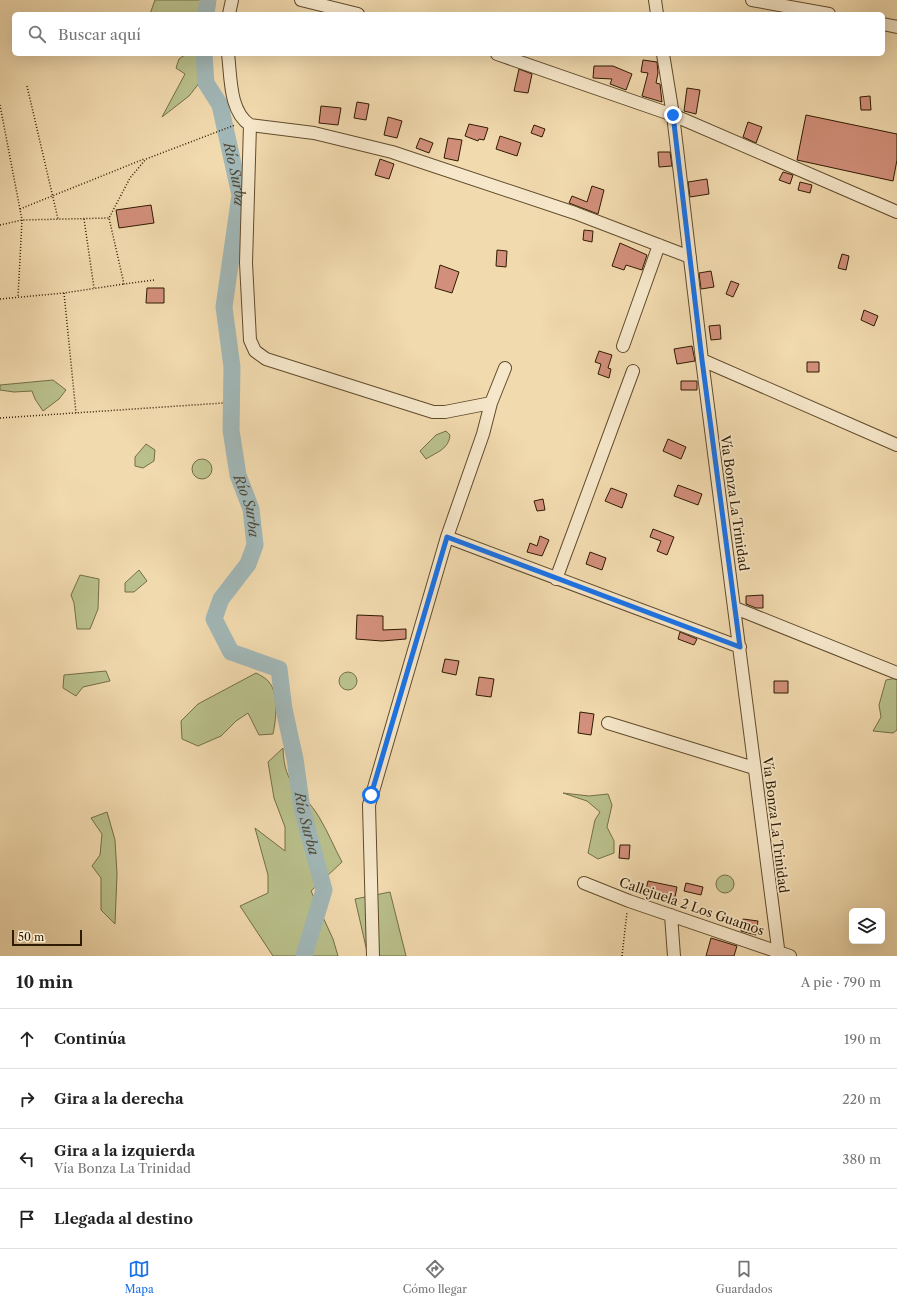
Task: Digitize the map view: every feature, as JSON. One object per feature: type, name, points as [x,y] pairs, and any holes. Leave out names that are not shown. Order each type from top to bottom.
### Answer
[{"type":"street","points":[[229,12],[232,0]]},
{"type":"street","points":[[301,0],[350,12]]},
{"type":"street","points":[[654,0],[657,12]]},
{"type":"street","points":[[752,0],[818,12]]},
{"type":"street","points":[[885,24],[897,26]]},
{"type":"street","points":[[228,56],[236,109],[247,123],[246,263],[250,340],[255,351],[266,359],[433,412],[445,412],[491,403]]},
{"type":"street","points":[[503,56],[673,115],[897,212]]},
{"type":"street","name":"Vía Bonza La Trinidad","points":[[663,56],[673,115],[702,360],[779,953]]},
{"type":"street","points":[[247,123],[314,134],[392,152],[575,213],[690,257]]},
{"type":"street","points":[[623,346],[659,245]]},
{"type":"street","points":[[702,360],[897,445]]},
{"type":"street","points":[[373,956],[369,805],[447,537],[483,434],[491,403],[505,368]]},
{"type":"street","points":[[556,579],[633,371]]},
{"type":"street","points":[[447,537],[740,647]]},
{"type":"street","points":[[735,608],[897,673]]},
{"type":"street","points":[[608,723],[754,768]]},
{"type":"street","name":"Callejuela 2 Los Guamos","points":[[584,883],[628,901],[790,956]]},
{"type":"street","points":[[671,915],[674,956]]},
{"type":"path","points":[[27,86],[58,219]]},
{"type":"path","points":[[0,105],[22,220],[18,297]]},
{"type":"path","points":[[20,208],[146,159],[247,123]]},
{"type":"path","points":[[124,284],[109,218],[118,204],[126,183],[146,159]]},
{"type":"path","points":[[0,226],[22,220],[109,218]]},
{"type":"path","points":[[84,219],[95,289]]},
{"type":"path","points":[[0,299],[64,293],[154,280]]},
{"type":"path","points":[[64,293],[76,413]]},
{"type":"path","points":[[0,418],[223,403]]},
{"type":"path","points":[[622,956],[628,901]]},
{"type":"green space","points":[[155,0],[208,0],[205,12],[151,12]]},
{"type":"green space","points":[[183,56],[197,56],[200,82],[189,96],[162,117],[185,74],[176,68],[179,59]]},
{"type":"green space","points":[[53,380],[66,390],[59,399],[43,411],[35,399],[32,391],[14,392],[0,390],[0,385]]},
{"type":"green space","points":[[446,431],[450,435],[445,447],[426,459],[420,451],[436,435]]},
{"type":"green space","points":[[146,444],[155,450],[154,461],[143,468],[135,466],[135,457]]},
{"type":"green space","points":[[202,459],[209,462],[212,469],[209,476],[202,479],[195,476],[192,469],[195,462]]},
{"type":"green space","points":[[139,570],[147,581],[134,592],[125,592],[125,583]]},
{"type":"green space","points":[[80,575],[99,579],[98,609],[90,629],[77,629],[74,603],[71,595]]},
{"type":"green space","points":[[106,671],[110,681],[83,687],[76,696],[63,688],[64,675]]},
{"type":"green space","points":[[348,672],[354,675],[357,681],[354,687],[348,690],[342,687],[339,681],[342,675]]},
{"type":"green space","points":[[256,673],[268,681],[274,693],[276,715],[273,734],[259,735],[248,713],[236,721],[221,736],[198,746],[182,739],[181,721],[198,704]]},
{"type":"green space","points":[[897,678],[897,730],[893,733],[873,731],[881,717],[879,705],[886,680]]},
{"type":"green space","points":[[283,748],[284,761],[290,780],[319,817],[342,862],[311,891],[333,939],[338,956],[273,956],[240,906],[268,893],[268,875],[255,828],[285,851],[285,827],[274,798],[268,762]]},
{"type":"green space","points":[[563,793],[589,796],[608,794],[612,805],[607,827],[614,841],[614,853],[598,859],[588,853],[595,820],[600,812],[587,801]]},
{"type":"green space","points":[[107,812],[115,840],[117,874],[115,924],[101,910],[101,878],[92,866],[100,855],[102,834],[91,818]]},
{"type":"green space","points":[[725,875],[731,878],[734,884],[731,890],[725,893],[719,890],[716,884],[719,878]]},
{"type":"green space","points":[[390,892],[406,956],[368,956],[355,899]]},
{"type":"building","points":[[643,60],[657,62],[658,73],[656,83],[660,84],[662,102],[642,96],[648,73],[641,72]]},
{"type":"building","points":[[594,66],[613,66],[632,74],[626,90],[610,84],[612,79],[593,78]]},
{"type":"building","points":[[519,69],[532,74],[528,93],[514,91]]},
{"type":"building","points":[[687,88],[700,90],[696,114],[684,111]]},
{"type":"building","points":[[870,96],[871,110],[861,110],[860,97]]},
{"type":"building","points":[[357,102],[369,104],[366,120],[354,118]]},
{"type":"building","points":[[321,106],[341,108],[338,125],[319,123]]},
{"type":"building","points":[[806,115],[897,134],[897,160],[893,181],[797,160]]},
{"type":"building","points":[[388,117],[402,121],[397,138],[384,135]]},
{"type":"building","points":[[748,122],[762,127],[756,143],[743,137]]},
{"type":"building","points":[[469,124],[488,128],[484,140],[479,139],[478,141],[465,136]]},
{"type":"building","points":[[534,125],[545,129],[542,137],[531,133]]},
{"type":"building","points":[[500,136],[521,143],[517,156],[496,149]]},
{"type":"building","points":[[420,138],[433,143],[429,153],[416,148]]},
{"type":"building","points":[[448,138],[462,140],[458,161],[444,158]]},
{"type":"building","points":[[658,152],[670,152],[672,166],[659,167]]},
{"type":"building","points":[[380,159],[394,164],[389,179],[375,175]]},
{"type":"building","points":[[783,172],[793,175],[790,184],[779,180]]},
{"type":"building","points":[[707,179],[709,194],[690,197],[688,182]]},
{"type":"building","points":[[800,182],[812,185],[810,193],[798,190]]},
{"type":"building","points":[[592,186],[604,190],[598,214],[569,203],[572,196],[587,202]]},
{"type":"building","points":[[151,205],[154,223],[119,228],[116,210]]},
{"type":"building","points":[[584,230],[593,231],[592,242],[583,240]]},
{"type":"building","points":[[620,243],[647,255],[642,270],[626,265],[624,270],[612,266]]},
{"type":"building","points":[[497,250],[507,251],[506,267],[496,266]]},
{"type":"building","points":[[842,254],[849,256],[846,270],[838,268]]},
{"type":"building","points":[[440,265],[459,272],[452,293],[435,288]]},
{"type":"building","points":[[711,271],[714,287],[701,289],[699,273]]},
{"type":"building","points":[[731,281],[739,284],[733,297],[726,294]]},
{"type":"building","points":[[147,288],[164,288],[164,303],[146,303]]},
{"type":"building","points":[[864,310],[878,316],[874,326],[861,320]]},
{"type":"building","points":[[720,325],[721,339],[711,340],[709,326]]},
{"type":"building","points":[[692,346],[695,361],[677,364],[674,349]]},
{"type":"building","points":[[599,351],[612,355],[608,368],[611,369],[609,378],[598,374],[601,364],[595,362]]},
{"type":"building","points":[[807,362],[819,362],[819,372],[807,372]]},
{"type":"building","points":[[681,381],[697,381],[697,390],[681,390]]},
{"type":"building","points":[[668,439],[686,447],[681,459],[663,451]]},
{"type":"building","points":[[678,485],[702,494],[698,505],[674,496]]},
{"type":"building","points":[[611,488],[627,494],[622,508],[605,501]]},
{"type":"building","points":[[543,499],[545,510],[537,511],[534,501]]},
{"type":"building","points":[[653,529],[674,537],[667,555],[657,551],[661,541],[650,537]]},
{"type":"building","points":[[540,536],[549,540],[542,556],[527,552],[530,543],[537,546]]},
{"type":"building","points":[[590,552],[606,558],[602,570],[586,564]]},
{"type":"building","points":[[763,595],[763,608],[756,608],[746,604],[746,596]]},
{"type":"building","points":[[357,615],[383,616],[383,630],[406,629],[406,639],[382,641],[356,639]]},
{"type":"building","points":[[680,632],[697,639],[694,645],[678,639]]},
{"type":"building","points":[[445,659],[459,661],[456,675],[442,672]]},
{"type":"building","points":[[479,677],[494,679],[491,697],[476,695]]},
{"type":"building","points":[[774,681],[788,681],[788,693],[774,693]]},
{"type":"building","points":[[580,712],[594,714],[591,735],[578,733]]},
{"type":"building","points":[[620,845],[630,845],[629,859],[619,858]]},
{"type":"building","points":[[648,881],[677,887],[674,902],[645,895]]},
{"type":"building","points":[[686,883],[703,887],[701,895],[684,891]]},
{"type":"building","points":[[743,919],[758,921],[756,935],[741,931]]},
{"type":"building","points":[[711,938],[737,946],[734,956],[706,956]]},
{"type":"waterway","name":"Río Surba","points":[[206,12],[208,0]]},
{"type":"waterway","name":"Río Surba","points":[[204,56],[206,83],[220,105],[240,195],[224,307],[232,367],[231,430],[238,475],[251,509],[255,545],[248,564],[221,599],[214,619],[231,652],[279,669],[284,709],[295,759],[302,809],[324,890],[304,956]]},
{"type":"route","points":[[371,795],[447,537],[740,647],[702,360],[673,115]]}]
